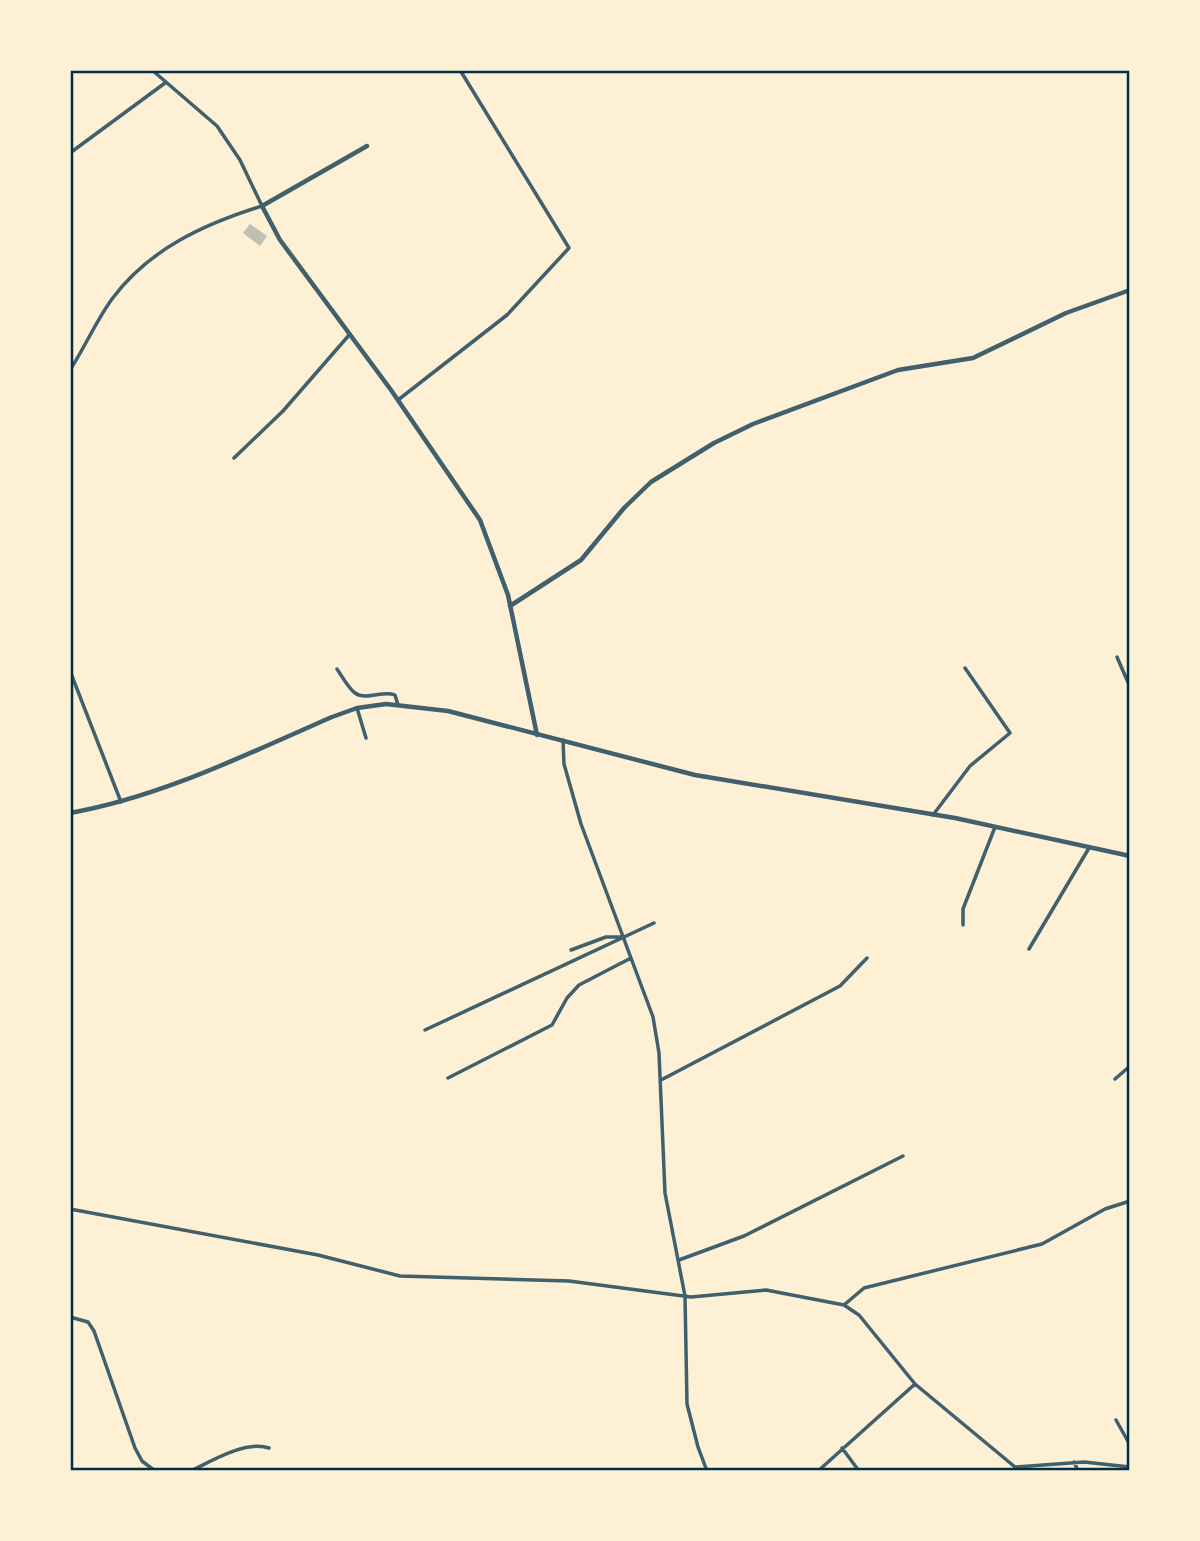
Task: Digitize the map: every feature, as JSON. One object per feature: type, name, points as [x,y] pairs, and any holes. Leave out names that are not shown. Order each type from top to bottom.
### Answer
[{"type":"street","points":[[152,70],[216,126],[240,160],[280,240],[398,400],[480,520],[510,607],[537,735]]},
{"type":"street","points":[[398,400],[508,315],[569,248],[460,70]]},
{"type":"street","points":[[70,153],[165,83]]},
{"type":"street","points":[[70,370],[114,297],[143,265],[190,234],[262,206],[367,146]]},
{"type":"street","points":[[510,607],[581,560],[624,508],[651,482],[714,443],[752,424],[898,370],[973,358],[1066,313],[1130,290]]},
{"type":"street","points":[[234,458],[283,411],[350,334]]},
{"type":"street","points":[[1117,657],[1130,687]]},
{"type":"street","points":[[933,815],[970,765],[1010,733],[965,668]]},
{"type":"street","points":[[337,669],[355,693],[363,696],[388,692],[396,695],[398,705]]},
{"type":"street","points":[[70,671],[121,802]]},
{"type":"street","points":[[70,813],[121,802],[190,777],[357,708],[398,705],[448,711],[695,775],[933,815],[1130,856]]},
{"type":"street","points":[[357,708],[366,738]]},
{"type":"street","points":[[563,740],[564,764],[571,793],[653,1017],[661,1080],[665,1193],[685,1296],[687,1404],[707,1471]]},
{"type":"street","points":[[962,925],[963,909],[995,827]]},
{"type":"street","points":[[1029,949],[1090,846]]},
{"type":"street","points":[[425,1030],[654,923]]},
{"type":"street","points":[[571,950],[606,937],[624,937]]},
{"type":"street","points":[[448,1078],[552,1025],[567,998],[579,985],[631,958]]},
{"type":"street","points":[[661,1080],[840,986],[867,958]]},
{"type":"street","points":[[1115,1079],[1130,1066]]},
{"type":"street","points":[[679,1260],[744,1236],[903,1156]]},
{"type":"street","points":[[844,1305],[864,1288],[1042,1244],[1105,1209],[1130,1201]]},
{"type":"street","points":[[70,1209],[318,1255],[400,1276],[569,1281],[685,1296],[766,1290],[844,1305],[859,1315],[915,1384],[1015,1467],[1074,1462],[1130,1467]]},
{"type":"street","points":[[70,1317],[88,1322],[94,1331],[135,1448],[142,1461],[155,1471]]},
{"type":"street","points":[[818,1471],[915,1384]]},
{"type":"street","points":[[1116,1420],[1130,1445]]},
{"type":"street","points":[[191,1471],[217,1458],[249,1448],[260,1445],[269,1448]]},
{"type":"street","points":[[842,1447],[859,1471]]},
{"type":"street","points":[[1074,1462],[1078,1471]]},
{"type":"building","points":[[250,224],[267,236],[260,246],[243,233]]}]
